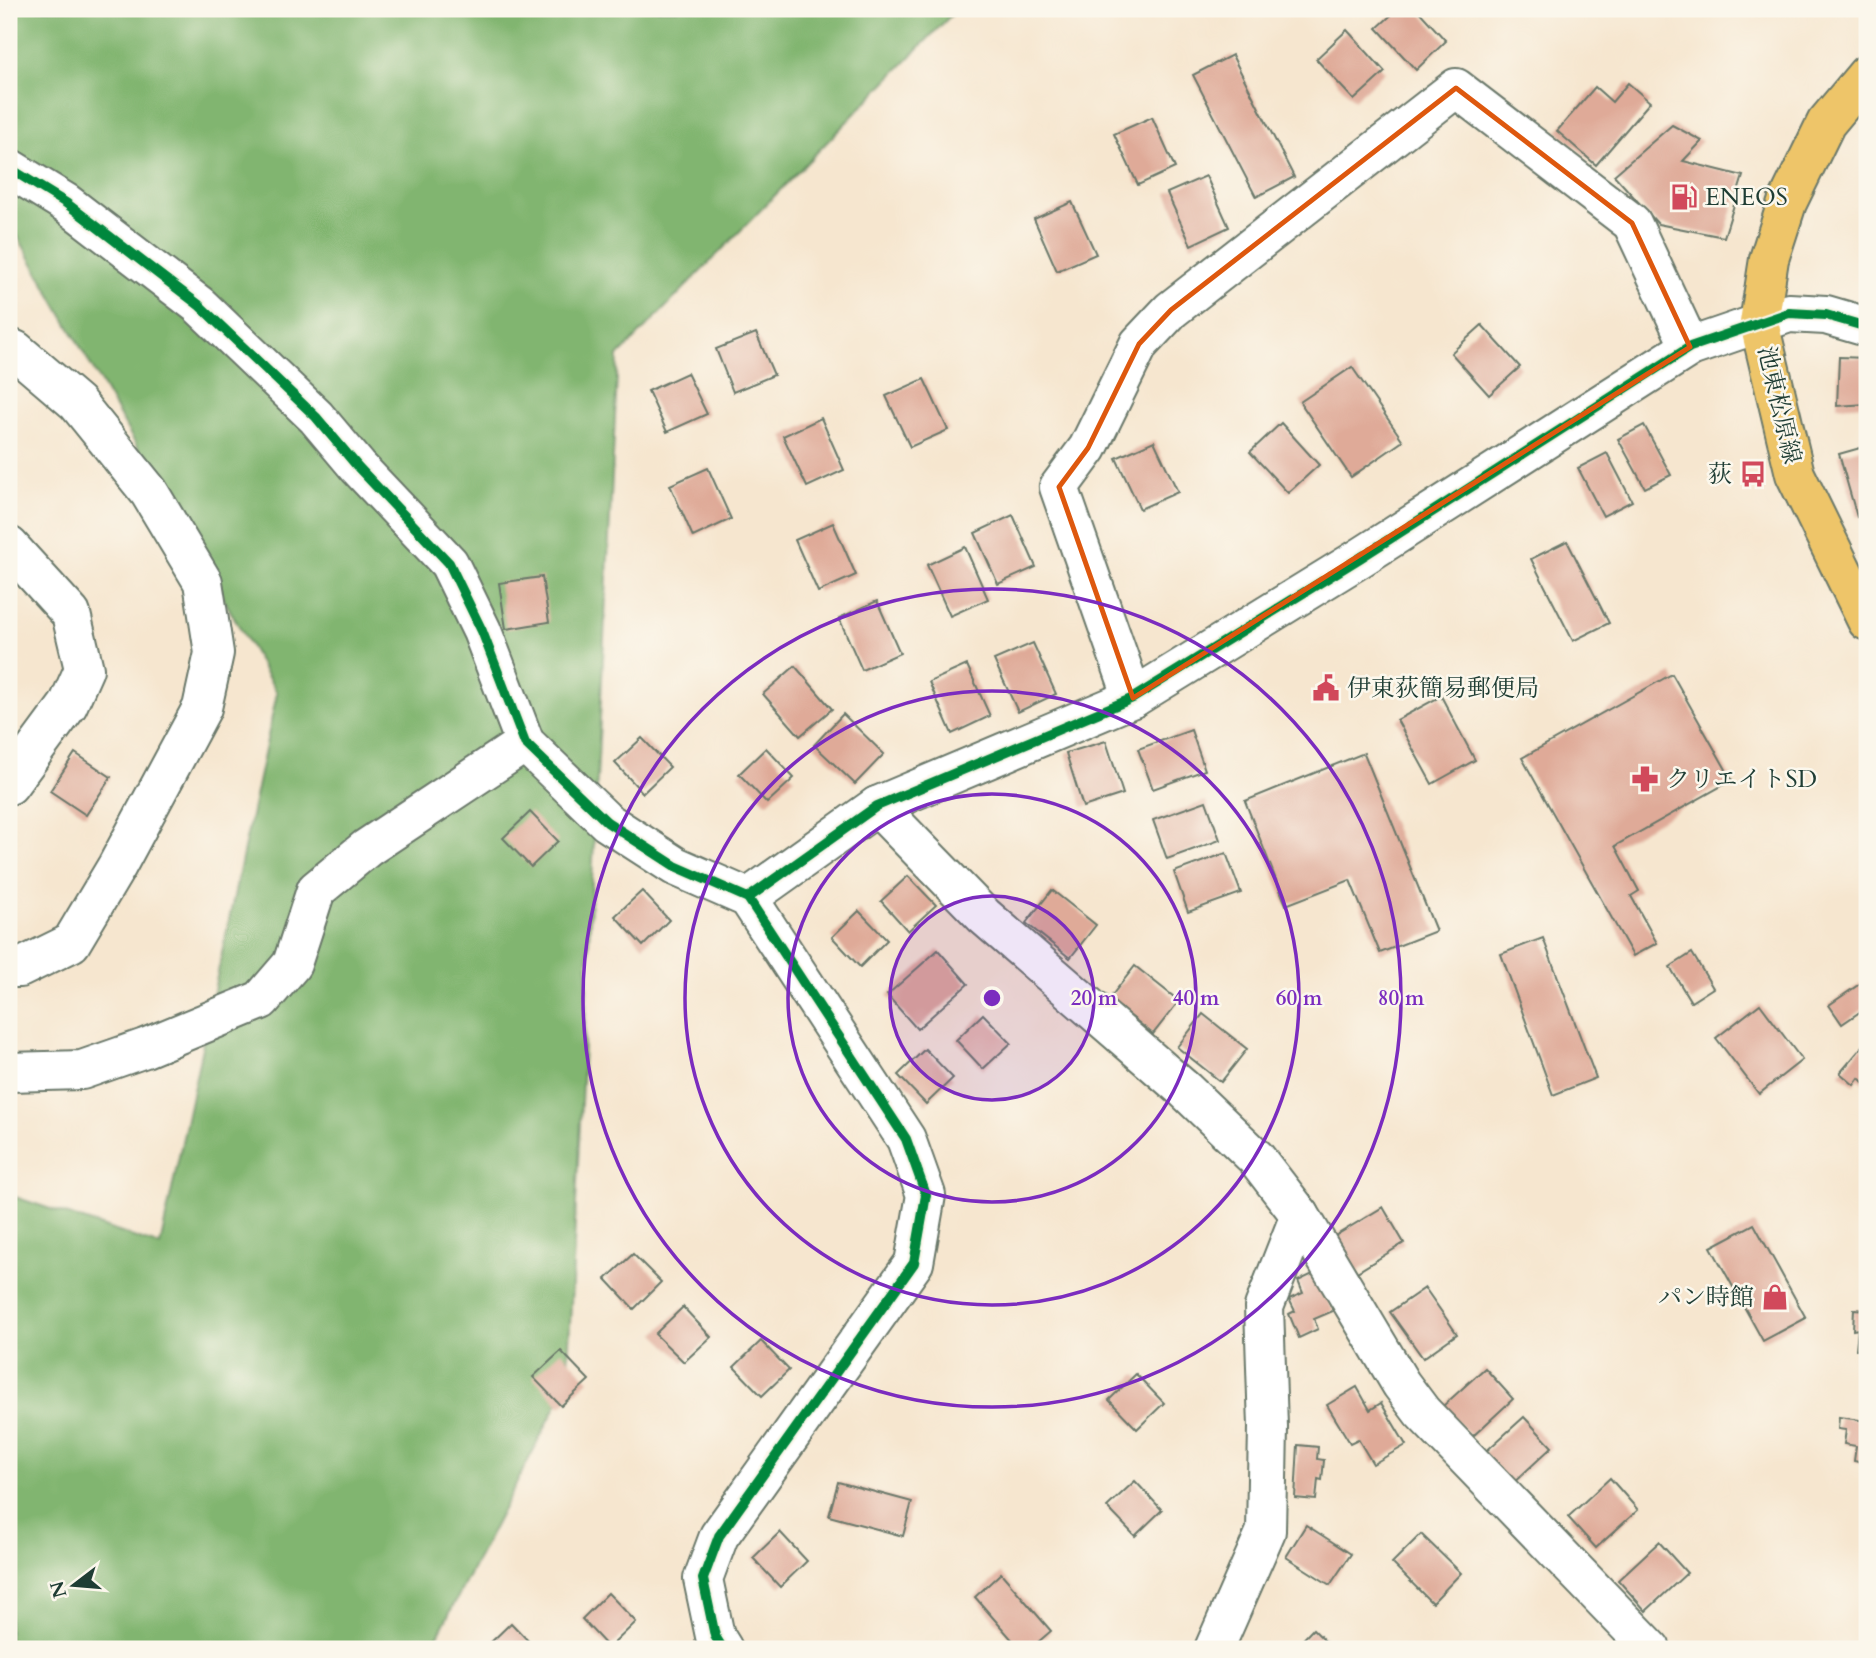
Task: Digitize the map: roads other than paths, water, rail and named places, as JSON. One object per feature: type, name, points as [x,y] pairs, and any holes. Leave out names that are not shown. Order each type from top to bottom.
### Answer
[{"type":"main road","name":"池東松原線","points":[[1867,74],[1826,123],[1787,203],[1769,259],[1759,323],[1795,474],[1867,621]]},
{"type":"street","points":[[1133,698],[1059,487],[1088,448],[1139,344],[1171,310],[1456,88],[1632,223],[1690,347]]},
{"type":"street","points":[[9,168],[66,203],[199,305],[316,416],[358,467],[449,563],[482,631],[525,743],[607,821],[675,866],[748,898],[906,1139],[926,1195],[914,1263],[719,1536],[703,1579],[715,1636],[723,1649]]},
{"type":"street","points":[[748,898],[877,806],[1133,698],[1360,558],[1690,347],[1789,313],[1826,315],[1867,327]]},
{"type":"street","points":[[9,348],[15,350],[77,403],[149,492],[203,582],[214,653],[202,708],[117,866],[71,943],[20,968],[9,968]]},
{"type":"street","points":[[9,546],[71,614],[84,669],[68,705],[9,785]]},
{"type":"street","points":[[9,1072],[82,1070],[145,1048],[261,1000],[292,964],[316,890],[367,848],[525,743]]},
{"type":"street","points":[[877,806],[984,916],[1185,1090],[1256,1158],[1300,1215],[1401,1384],[1422,1412],[1651,1649]]},
{"type":"street","points":[[1214,1649],[1266,1531],[1268,1427],[1264,1307],[1300,1215]]},
{"type":"place","name":"ENEOS","points":[[1684,197]]},
{"type":"place","name":"荻","points":[[1753,474]]},
{"type":"place","name":"伊東荻簡易郵便局","points":[[1326,688]]},
{"type":"place","name":"クリエイトSD","points":[[1645,779]]},
{"type":"place","name":"パン時館","points":[[1775,1297]]}]
